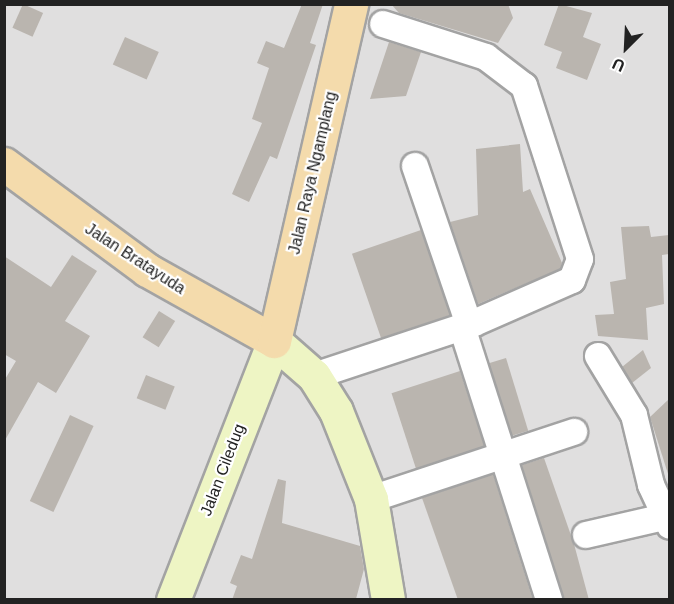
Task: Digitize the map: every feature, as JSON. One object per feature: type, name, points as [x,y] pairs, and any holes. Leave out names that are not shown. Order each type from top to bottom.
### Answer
[{"type":"main road","name":"Jalan Raya Ngamplang","points":[[274,341],[351,4]]},
{"type":"main road","name":"Jalan Bratayuda","points":[[4,164],[147,270],[274,341]]},
{"type":"street","points":[[314,376],[466,326],[572,280],[580,259],[524,86],[486,57],[383,24]]},
{"type":"street","points":[[415,166],[466,326],[502,456],[549,600]]},
{"type":"street","points":[[274,341],[314,376],[336,411],[371,499],[388,600]]},
{"type":"street","name":"Jalan Ciledug","points":[[173,600],[274,341]]},
{"type":"street","points":[[586,535],[667,522],[634,415],[598,356]]},
{"type":"street","points":[[371,499],[574,432]]},
{"type":"shaded area","points":[[5,5],[669,5],[669,599],[5,599]]},
{"type":"building","points":[[23,4],[43,13],[33,37],[12,28]]},
{"type":"building","points":[[302,4],[323,4],[310,43],[316,45],[277,159],[270,156],[249,202],[232,194],[262,123],[252,119],[269,68],[257,63],[266,41],[284,48]]},
{"type":"building","points":[[391,4],[508,4],[513,18],[498,43],[399,13]]},
{"type":"building","points":[[559,4],[592,13],[583,37],[601,44],[587,80],[556,68],[562,52],[544,45]]},
{"type":"building","points":[[125,37],[159,52],[147,79],[113,64]]},
{"type":"building","points":[[389,42],[421,52],[406,96],[370,99]]},
{"type":"building","points":[[520,144],[523,192],[530,189],[562,263],[560,269],[478,304],[450,222],[478,215],[476,149]]},
{"type":"building","points":[[649,226],[651,237],[669,235],[669,254],[662,255],[664,304],[646,308],[648,340],[598,336],[595,315],[614,314],[610,282],[626,279],[621,227]]},
{"type":"building","points":[[421,230],[450,315],[381,339],[352,254]]},
{"type":"building","points":[[72,255],[97,271],[65,321],[90,336],[56,393],[38,382],[4,442],[4,381],[16,361],[4,354],[4,256],[51,287]]},
{"type":"building","points":[[159,311],[175,321],[159,347],[143,337]]},
{"type":"building","points":[[643,350],[651,368],[632,383],[622,367]]},
{"type":"building","points":[[506,358],[528,431],[511,436],[489,363]]},
{"type":"building","points":[[460,371],[484,446],[416,468],[392,393]]},
{"type":"building","points":[[146,375],[175,387],[165,410],[137,398]]},
{"type":"building","points":[[669,399],[669,477],[650,417]]},
{"type":"building","points":[[70,415],[94,426],[53,512],[30,501]]},
{"type":"building","points":[[544,458],[574,544],[589,600],[564,600],[522,465]]},
{"type":"building","points":[[493,474],[533,600],[458,600],[422,498]]},
{"type":"building","points":[[278,479],[286,481],[282,523],[360,546],[364,569],[356,599],[232,600],[237,586],[230,583],[241,555],[252,559]]}]
